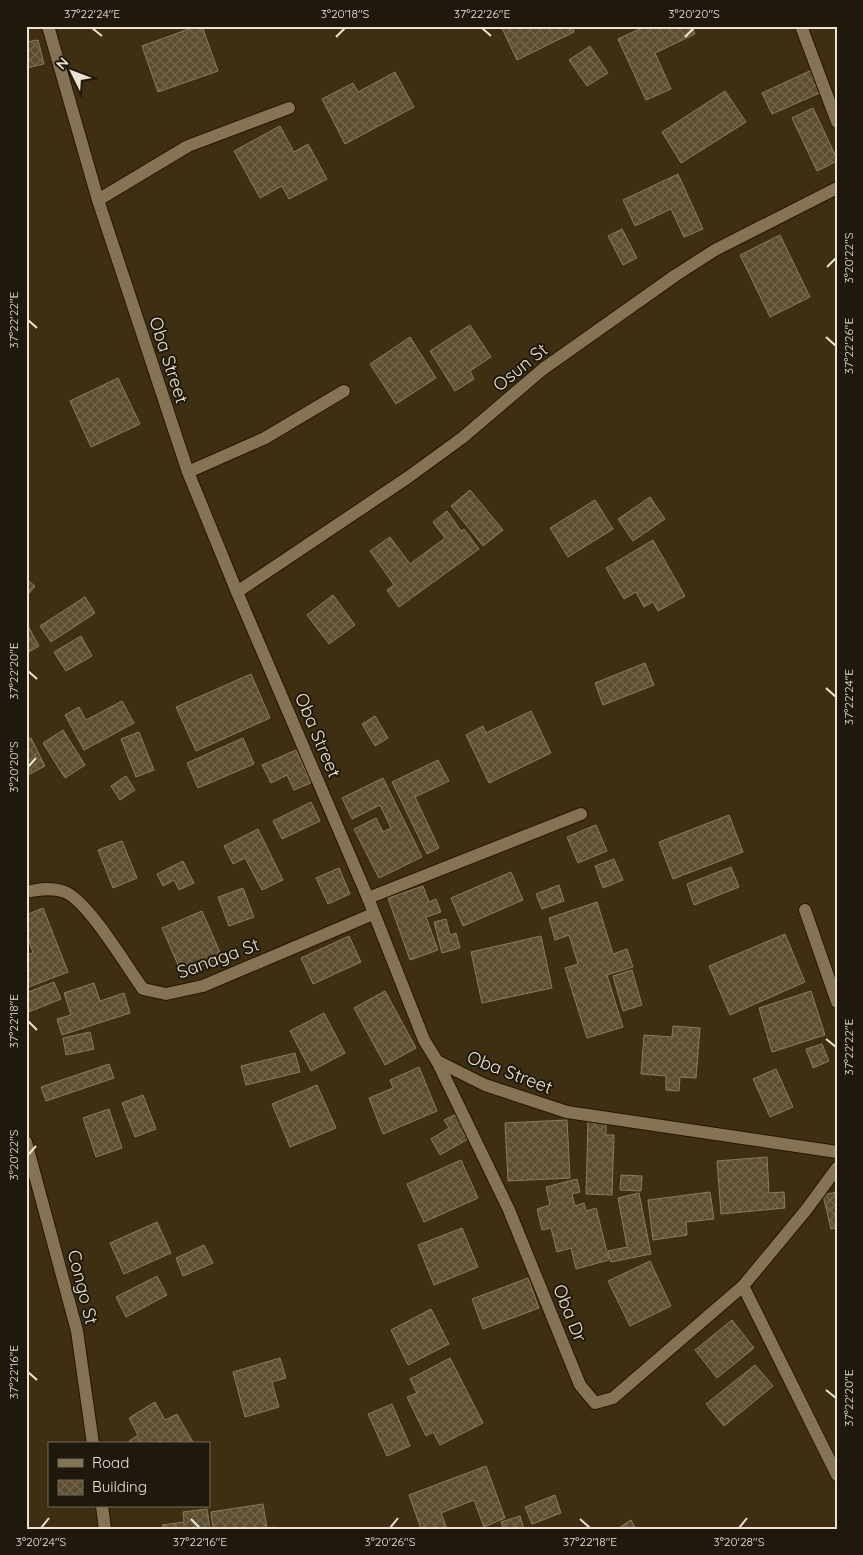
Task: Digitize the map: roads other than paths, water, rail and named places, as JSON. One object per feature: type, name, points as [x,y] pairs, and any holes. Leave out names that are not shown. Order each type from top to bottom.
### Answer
[{"type":"street","name":"Oba Street","points":[[48,26],[98,200],[188,472],[237,592],[368,898],[424,1040],[437,1061],[485,1085],[567,1112],[837,1152]]},
{"type":"street","points":[[801,26],[837,122]]},
{"type":"street","points":[[98,200],[188,146],[289,108]]},
{"type":"street","name":"Osun St","points":[[237,592],[407,478],[462,438],[543,368],[676,275],[715,250],[837,188]]},
{"type":"street","points":[[188,472],[265,438],[344,391]]},
{"type":"street","points":[[368,898],[581,814]]},
{"type":"street","name":"Sanaga St","points":[[26,892],[41,888],[65,892],[88,910],[143,989],[166,994],[203,986],[373,914]]},
{"type":"street","points":[[805,910],[837,1002]]},
{"type":"street","name":"Oba Dr","points":[[437,1061],[509,1210],[580,1385],[595,1403],[613,1398],[743,1286],[806,1210],[837,1168]]},
{"type":"street","name":"Congo St","points":[[26,1142],[76,1331],[93,1442]]},
{"type":"street","points":[[743,1286],[837,1475]]},
{"type":"street","points":[[102,1508],[105,1529]]}]
